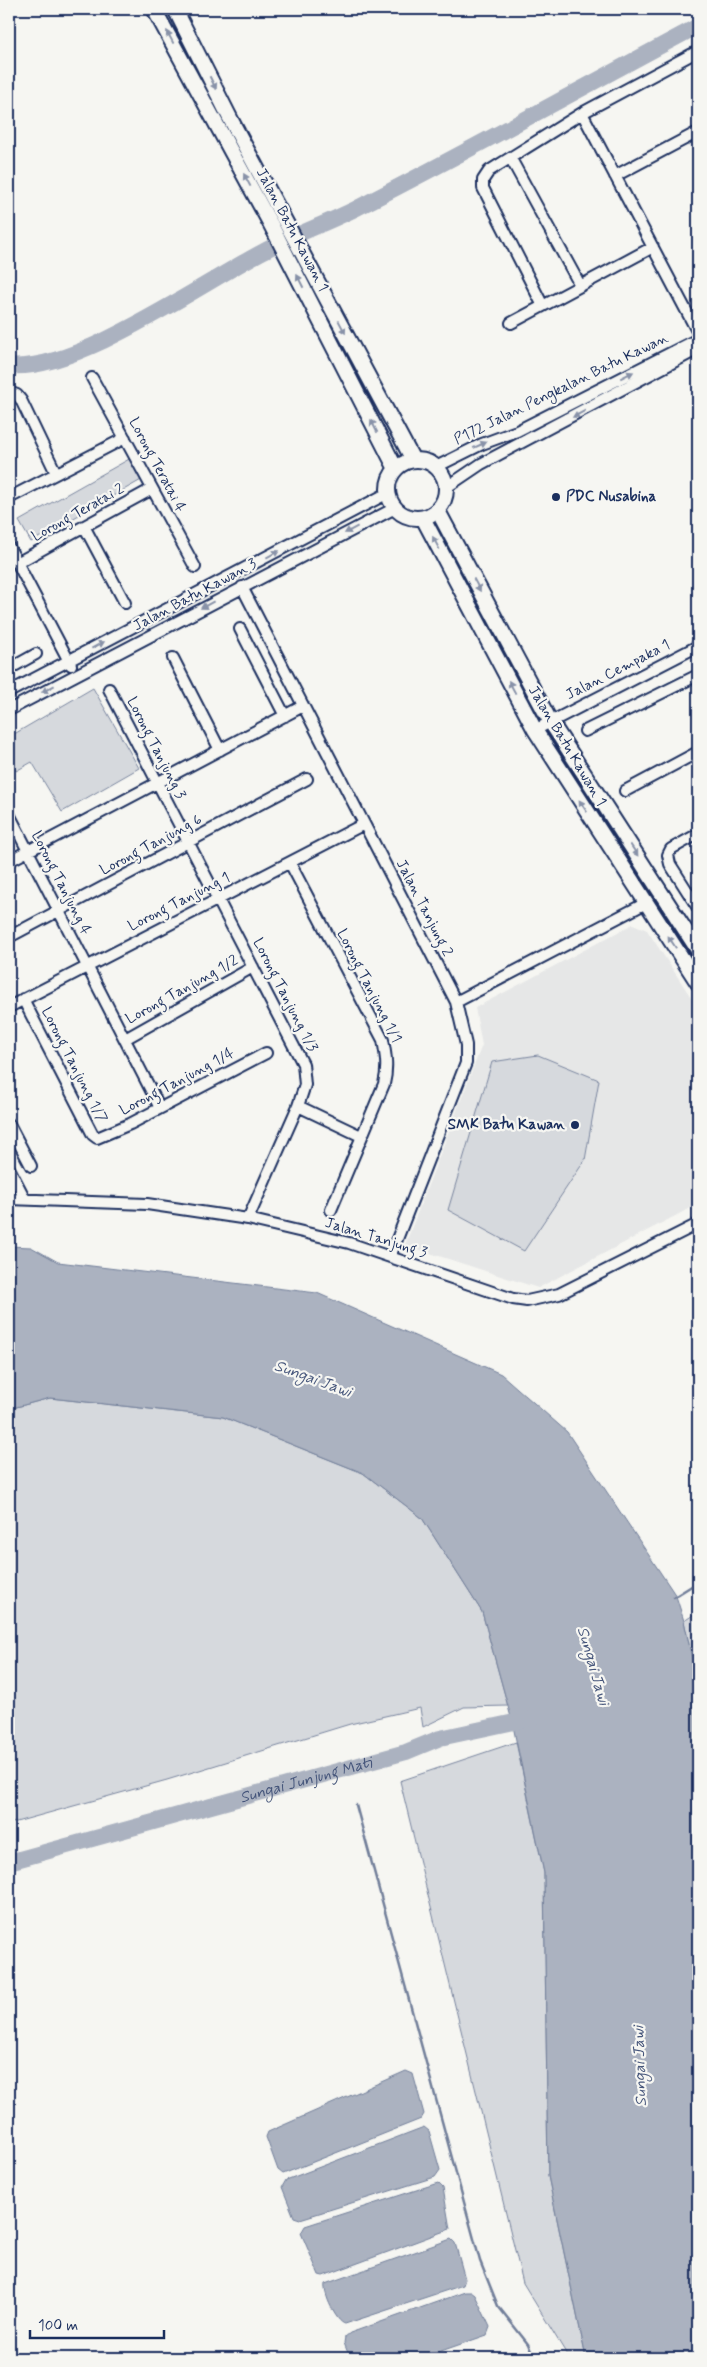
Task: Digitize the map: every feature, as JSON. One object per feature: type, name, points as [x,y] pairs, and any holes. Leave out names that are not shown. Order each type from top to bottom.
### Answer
[{"type":"street","name":"Jalan Batu Kawan 1","points":[[154,9],[270,223],[396,469]]},
{"type":"street","name":"Jalan Batu Kawan 1","points":[[175,9],[413,460]]},
{"type":"street","points":[[543,306],[483,188],[483,180],[489,172],[582,113],[698,51]]},
{"type":"street","points":[[582,113],[698,333]]},
{"type":"street","points":[[615,176],[698,132]]},
{"type":"street","points":[[512,158],[580,285]]},
{"type":"street","points":[[511,324],[653,247]]},
{"type":"street","name":"P172 Jalan Pengkalan Batu Kawan","points":[[436,467],[482,444],[517,431],[698,339]]},
{"type":"street","name":"P172 Jalan Pengkalan Batu Kawan","points":[[447,487],[481,464],[625,390],[698,349]]},
{"type":"street","name":"Lorong Teratai 4","points":[[92,378],[194,567]]},
{"type":"street","points":[[9,392],[17,395],[20,400],[56,473]]},
{"type":"street","points":[[9,498],[124,438]]},
{"type":"street","points":[[413,460],[421,460],[436,467],[445,479],[447,487],[446,496],[438,511],[423,518],[407,517],[394,508],[388,493],[388,485],[396,469],[413,460]]},
{"type":"street","name":"Lorong Teratai 2","points":[[17,563],[152,489]]},
{"type":"street","name":"Jalan Batu Kawan 3","points":[[9,692],[388,493]]},
{"type":"street","name":"Jalan Batu Kawan 3","points":[[9,710],[394,508]]},
{"type":"street","name":"Jalan Batu Kawan 1","points":[[438,511],[550,721],[698,950]]},
{"type":"street","name":"Jalan Batu Kawan 1","points":[[423,518],[535,730],[698,983]]},
{"type":"street","points":[[84,526],[125,603]]},
{"type":"street","points":[[9,547],[76,674]]},
{"type":"street","name":"Jalan Tanjung 2","points":[[242,587],[456,1002],[466,1045],[466,1063],[390,1257]]},
{"type":"street","points":[[240,629],[285,716]]},
{"type":"street","name":"Jalan Cempaka 1","points":[[535,730],[698,646]]},
{"type":"street","points":[[9,668],[36,654]]},
{"type":"street","points":[[173,658],[220,750]]},
{"type":"street","points":[[585,731],[698,675]]},
{"type":"street","name":"Lorong Tanjung 3","points":[[110,690],[218,900]]},
{"type":"street","points":[[9,861],[303,706]]},
{"type":"street","points":[[625,792],[698,752]]},
{"type":"street","name":"Lorong Tanjung 6","points":[[9,937],[307,779]]},
{"type":"street","name":"Lorong Tanjung 4","points":[[9,814],[160,1108]]},
{"type":"street","name":"Lorong Tanjung 1","points":[[9,1007],[87,965],[364,824]]},
{"type":"street","points":[[698,834],[671,848],[668,856],[670,864],[698,908]]},
{"type":"street","name":"Lorong Tanjung 1/1","points":[[290,863],[383,1040],[388,1070],[384,1084],[331,1210]]},
{"type":"street","name":"Lorong Tanjung 1/3","points":[[218,900],[303,1064],[305,1085],[298,1106],[248,1218]]},
{"type":"street","points":[[456,1002],[646,903]]},
{"type":"street","name":"Lorong Tanjung 1/2","points":[[124,1039],[253,967]]},
{"type":"street","name":"Lorong Tanjung 1/7","points":[[23,999],[93,1135],[97,1138],[102,1138]]},
{"type":"street","name":"Lorong Tanjung 1/4","points":[[102,1138],[266,1053]]},
{"type":"street","points":[[298,1106],[361,1136]]},
{"type":"street","points":[[9,1124],[31,1166]]},
{"type":"street","points":[[9,1168],[25,1199]]},
{"type":"street","name":"Jalan Tanjung 3","points":[[9,1199],[147,1204],[248,1218],[349,1242],[513,1299],[527,1301],[559,1294],[698,1224]]},
{"type":"shaded area","points":[[131,458],[143,479],[31,542],[19,521]]},
{"type":"shaded area","points":[[93,688],[139,768],[62,812],[32,762],[16,771],[9,759],[9,737]]},
{"type":"shaded area","name":"SMK Batu Kawan","points":[[633,924],[647,930],[698,1008],[698,1204],[538,1288],[405,1245],[482,1045],[475,1008]]},
{"type":"shaded area","points":[[538,1055],[599,1080],[585,1160],[524,1251],[448,1210],[492,1062]]},
{"type":"shaded area","points":[[50,1398],[223,1417],[363,1473],[422,1518],[482,1612],[508,1706],[464,1707],[423,1727],[420,1708],[350,1724],[167,1780],[9,1824],[9,1409]]},
{"type":"shaded area","points":[[698,1612],[698,1686],[684,1621]]},
{"type":"shaded area","points":[[516,1742],[544,1873],[548,2176],[586,2358],[569,2358],[523,2283],[400,1781]]},
{"type":"water","name":"Sungai Jawi","points":[[9,1246],[31,1247],[58,1262],[317,1293],[501,1374],[567,1432],[676,1596],[684,1621],[698,1686],[698,2358],[586,2358],[548,2176],[544,1873],[512,1721],[482,1612],[422,1518],[363,1473],[223,1417],[50,1398],[9,1409]]},
{"type":"water","points":[[406,2071],[413,2074],[424,2114],[421,2119],[283,2174],[278,2170],[266,2137],[268,2132]]},
{"type":"water","points":[[424,2127],[429,2131],[440,2170],[435,2177],[300,2219],[294,2217],[282,2187],[286,2180]]},
{"type":"water","points":[[438,2183],[443,2188],[450,2229],[323,2276],[319,2275],[301,2233],[305,2226]]},
{"type":"water","points":[[451,2239],[455,2243],[465,2279],[463,2285],[345,2324],[334,2313],[326,2294],[325,2284]]},
{"type":"water","points":[[465,2292],[471,2292],[475,2295],[490,2327],[487,2335],[421,2358],[350,2358],[344,2343],[345,2337],[350,2333]]},
{"type":"waterway","points":[[9,366],[37,364],[68,355],[103,341],[264,251],[347,213],[402,185],[698,26]]},
{"type":"waterway","points":[[674,1597],[698,1582]]},
{"type":"waterway","name":"Sungai Junjung Mati","points":[[9,1862],[406,1752],[440,1738],[533,1718]]},
{"type":"waterway","points":[[356,1805],[480,2261],[498,2306],[528,2344],[534,2358]]},
{"type":"place","name":"PDC Nusabina","points":[[556,497]]},
{"type":"place","name":"SMK Batu Kawan","points":[[575,1125]]}]
